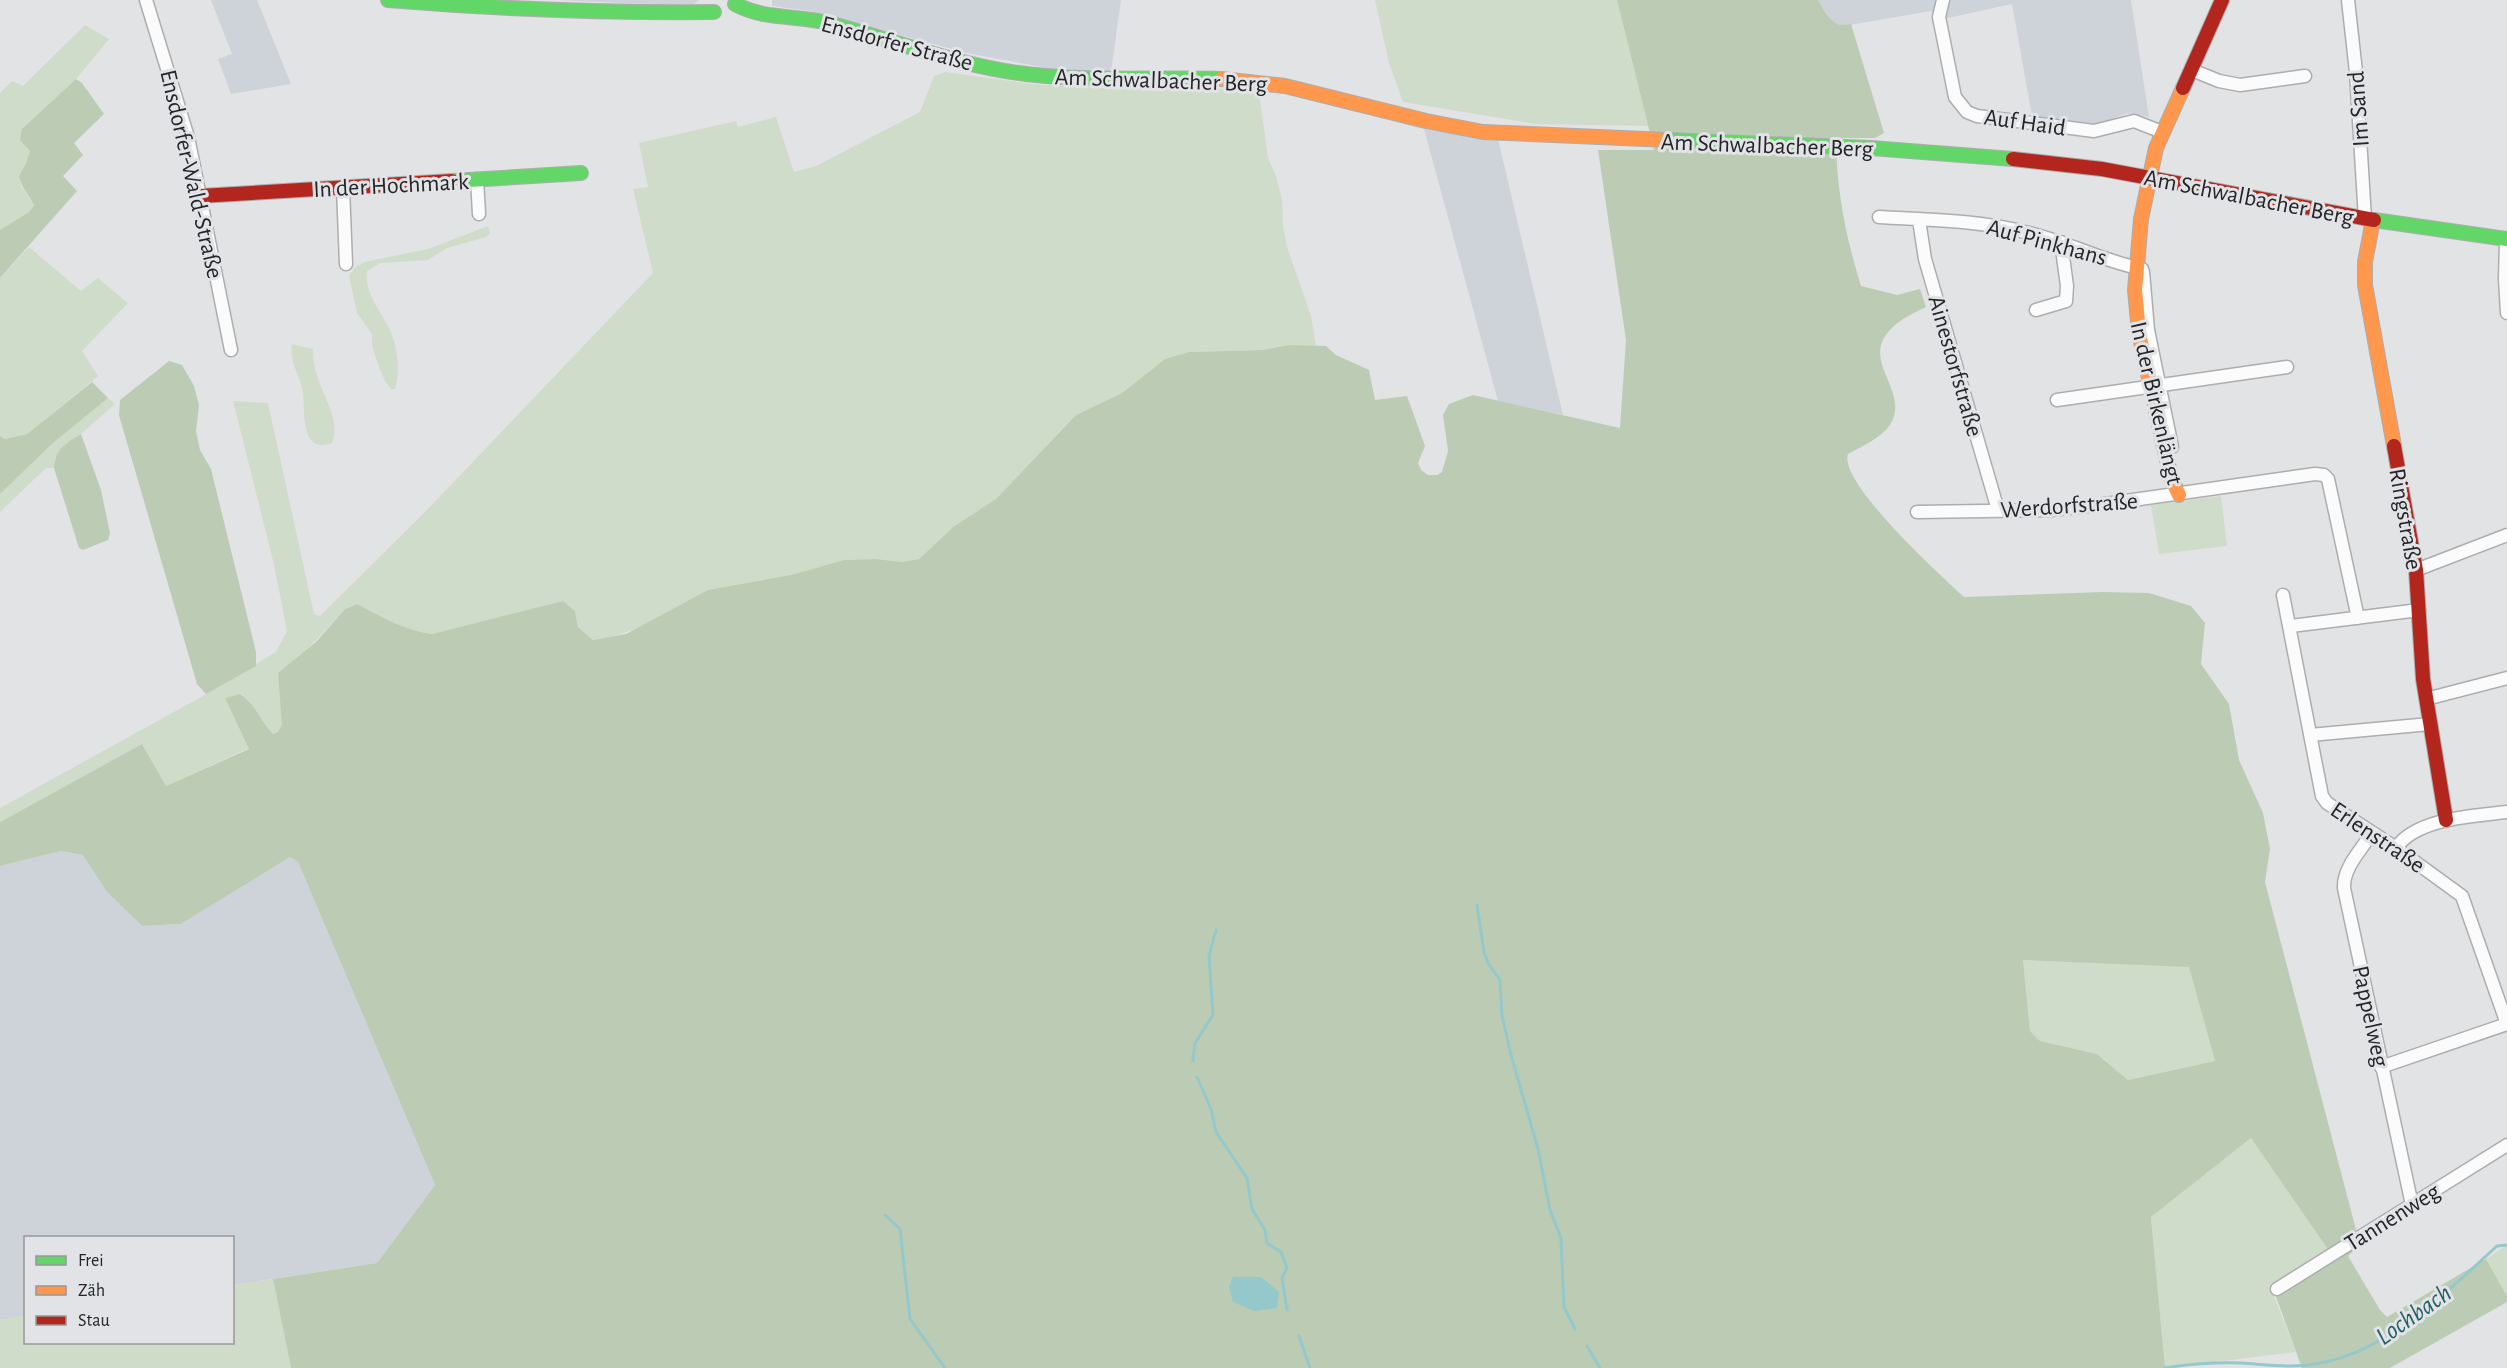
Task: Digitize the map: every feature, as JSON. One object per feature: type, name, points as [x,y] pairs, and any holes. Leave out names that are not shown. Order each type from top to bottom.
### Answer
[{"type":"main road","points":[[388,0],[636,14],[693,13],[712,6]]},
{"type":"main road","name":"In der Birkenlängt","points":[[2179,495],[2171,478],[2155,387],[2136,311],[2141,219],[2162,132],[2222,0]]},
{"type":"main road","name":"Ensdorfer Straße","points":[[712,6],[720,16],[733,6],[768,14],[819,21],[976,64],[1025,74]]},
{"type":"main road","name":"Am Schwalbacher Berg","points":[[1025,74],[1079,78],[1255,82],[1295,88],[1427,122],[1483,132],[1935,152],[2060,163],[2369,220],[2507,239]]},
{"type":"main road","name":"In der Hochmark","points":[[200,196],[581,173]]},
{"type":"main road","name":"Ringstraße","points":[[2369,220],[2365,285],[2416,570],[2426,699],[2446,820]]},
{"type":"street","name":"Ensdorfer-Wald-Straße","points":[[146,0],[181,109],[231,350]]},
{"type":"street","name":"Auf Haid","points":[[1943,0],[1939,17],[1955,97],[1967,112],[1977,116],[2094,131],[2103,131],[2124,122],[2134,121],[2162,132]]},
{"type":"street","name":"Im Sand","points":[[2348,0],[2369,220]]},
{"type":"street","points":[[2192,70],[2219,81],[2240,85],[2305,76]]},
{"type":"street","points":[[477,179],[478,214]]},
{"type":"street","points":[[343,188],[346,264]]},
{"type":"street","name":"Auf Pinkhans","points":[[1879,218],[1999,226],[2061,242],[2140,269]]},
{"type":"street","name":"Ainestorfstraße","points":[[1919,220],[1925,259],[1998,510]]},
{"type":"street","points":[[2507,239],[2505,279],[2507,313]]},
{"type":"street","points":[[2036,310],[2066,301],[2067,286],[2061,242]]},
{"type":"street","points":[[2057,400],[2287,367]]},
{"type":"street","name":"Werdorfstraße","points":[[1917,512],[2050,510],[2179,495],[2315,474],[2324,475],[2328,479],[2358,618]]},
{"type":"street","points":[[2416,570],[2507,535]]},
{"type":"street","name":"Erlenstraße","points":[[2283,595],[2291,626],[2322,796],[2326,803],[2396,848],[2456,891],[2465,902],[2507,1024]]},
{"type":"street","points":[[2291,626],[2419,610]]},
{"type":"street","points":[[2426,699],[2507,678]]},
{"type":"street","points":[[2310,735],[2430,724]]},
{"type":"street","points":[[2396,848],[2407,836],[2446,820],[2507,812]]},
{"type":"street","name":"Pappelweg","points":[[2372,833],[2348,869],[2344,879],[2344,888],[2412,1205]]},
{"type":"street","points":[[2381,1066],[2507,1024]]},
{"type":"street","name":"Tannenweg","points":[[2277,1289],[2507,1145]]},
{"type":"shaded area","points":[[211,0],[257,0],[291,84],[231,94],[218,59],[232,54]]},
{"type":"shaded area","points":[[558,0],[699,0],[694,4],[658,5]]},
{"type":"shaded area","points":[[772,0],[1121,0],[1111,72],[1058,70],[967,53],[810,11],[772,6]]},
{"type":"shaded area","points":[[1818,0],[2131,0],[2149,117],[2128,113],[2098,124],[2032,116],[2012,4],[1948,18],[1931,11],[1844,26],[1832,22]]},
{"type":"shaded area","points":[[1424,129],[1498,139],[1563,415],[1498,401]]},
{"type":"shaded area","points":[[61,851],[84,855],[107,892],[142,926],[181,924],[290,857],[298,862],[435,1185],[377,1263],[234,1285],[234,1236],[24,1236],[24,1316],[0,1320],[0,866]]},
{"type":"green space","points":[[1375,0],[1617,0],[1648,126],[1536,124],[1403,102],[1389,63]]},
{"type":"green space","points":[[1617,0],[1818,0],[1827,15],[1835,22],[1844,25],[1851,24],[1884,133],[1875,138],[1836,138],[1840,194],[1851,250],[1861,286],[1897,295],[1920,289],[1926,307],[1899,322],[1884,337],[1880,352],[1882,366],[1893,395],[1895,410],[1886,430],[1848,454],[1849,467],[1874,506],[1964,597],[2103,592],[2149,593],[2191,606],[2205,623],[2201,664],[2229,704],[2239,760],[2263,813],[2270,849],[2265,882],[2360,1245],[2348,1256],[2380,1310],[2387,1317],[2486,1259],[2507,1296],[2507,1302],[2390,1368],[2302,1368],[2275,1294],[2333,1257],[2251,1138],[2151,1217],[2165,1368],[291,1368],[273,1279],[377,1263],[435,1185],[298,862],[290,857],[181,924],[142,926],[107,892],[83,855],[61,851],[0,866],[0,822],[142,744],[166,786],[249,749],[225,698],[240,694],[250,703],[273,734],[278,732],[282,725],[278,673],[316,642],[345,609],[357,604],[403,626],[432,634],[563,601],[575,611],[578,627],[593,640],[626,634],[708,590],[791,575],[844,560],[876,559],[902,562],[919,559],[953,527],[996,499],[1076,415],[1122,393],[1165,359],[1189,352],[1262,350],[1289,345],[1326,346],[1336,355],[1369,370],[1375,400],[1407,396],[1425,446],[1418,463],[1421,470],[1428,475],[1437,475],[1442,472],[1448,451],[1443,415],[1449,404],[1473,395],[1620,428],[1626,340],[1598,150],[1654,150]],"holes":[[[2023,960],[2189,967],[2215,1061],[2128,1080],[2097,1054],[2040,1041],[2030,1031]]]},
{"type":"green space","points":[[85,25],[109,39],[76,79],[30,151],[19,176],[21,186],[34,204],[29,212],[0,230],[0,93],[12,81],[23,86]]},
{"type":"green space","points":[[945,72],[1032,84],[1117,89],[1240,89],[1259,92],[1268,158],[1276,176],[1282,200],[1287,247],[1311,316],[1316,346],[1289,345],[1262,350],[1189,352],[1165,359],[1122,393],[1076,415],[996,499],[953,527],[919,559],[902,562],[876,559],[844,560],[791,575],[603,640],[593,640],[578,627],[575,611],[563,601],[432,634],[403,626],[356,604],[345,609],[300,657],[282,726],[278,732],[273,734],[241,694],[225,698],[249,748],[166,786],[142,744],[0,822],[0,808],[201,697],[276,652],[287,631],[274,565],[233,401],[268,403],[314,614],[320,616],[426,511],[653,273],[633,189],[648,187],[639,143],[736,121],[738,127],[776,117],[794,172],[816,166],[920,112],[934,76]]},
{"type":"green space","points":[[76,79],[82,83],[104,114],[74,143],[83,155],[63,176],[77,191],[0,278],[0,230],[29,212],[34,205],[21,184],[19,176],[30,151],[20,140],[22,129]]},
{"type":"green space","points":[[488,226],[490,233],[486,237],[447,248],[428,260],[380,263],[367,271],[370,293],[387,324],[396,347],[398,373],[395,389],[391,389],[378,365],[372,345],[372,334],[357,313],[349,276],[355,267],[365,262],[428,249]]},
{"type":"green space","points":[[29,247],[81,291],[98,278],[128,303],[82,351],[98,376],[27,434],[5,439],[0,436],[0,278]]},
{"type":"green space","points":[[292,344],[313,349],[316,371],[333,418],[332,443],[322,445],[314,443],[306,430],[302,386],[293,363]]},
{"type":"green space","points":[[169,361],[182,365],[194,386],[199,405],[196,431],[200,450],[211,469],[256,652],[256,666],[206,694],[197,684],[119,415],[120,400]]},
{"type":"green space","points":[[92,382],[108,398],[53,443],[0,494],[0,436],[5,439],[27,434]]},
{"type":"green space","points":[[108,398],[115,404],[81,434],[65,444],[55,458],[54,468],[46,468],[0,512],[0,494],[53,443]]},
{"type":"green space","points":[[81,434],[101,490],[110,533],[108,540],[83,550],[79,548],[54,468],[59,451]]},
{"type":"green space","points":[[2221,496],[2227,546],[2159,554],[2151,505]]},
{"type":"green space","points":[[2023,960],[2189,966],[2215,1061],[2128,1080],[2097,1054],[2040,1041],[2030,1031]]},
{"type":"green space","points":[[2251,1138],[2327,1249],[2272,1291],[2296,1352],[2165,1368],[2151,1217]]},
{"type":"green space","points":[[2507,1245],[2507,1296],[2486,1259]]},
{"type":"green space","points":[[273,1279],[291,1368],[0,1368],[0,1320],[24,1316],[24,1344],[234,1344],[234,1285]]},
{"type":"water","points":[[1233,1277],[1261,1277],[1279,1292],[1277,1308],[1254,1311],[1233,1302],[1229,1287]]},
{"type":"waterway","points":[[1477,905],[1484,952],[1488,963],[1500,980],[1502,1016],[1511,1055],[1538,1149],[1550,1210],[1561,1238],[1564,1307],[1575,1329]]},
{"type":"waterway","points":[[1193,1061],[1195,1043],[1213,1015],[1209,956],[1216,930]]},
{"type":"waterway","points":[[1197,1077],[1211,1109],[1216,1132],[1247,1178],[1252,1209],[1265,1230],[1267,1243],[1281,1252],[1287,1268],[1282,1278],[1287,1310]]},
{"type":"waterway","points":[[885,1215],[900,1229],[910,1319],[945,1368]]},
{"type":"waterway","name":"Lochbach","points":[[2164,1368],[2222,1363],[2292,1366],[2322,1363],[2351,1354],[2404,1325],[2453,1287],[2497,1246],[2507,1245]]},
{"type":"waterway","points":[[1299,1336],[1310,1368]]},
{"type":"waterway","points":[[1587,1346],[1600,1368]]},
{"type":"traffic: fast","points":[[388,0],[551,10],[714,12]]},
{"type":"traffic: fast","points":[[735,4],[757,13],[828,23],[951,59],[1026,74],[1099,79],[1221,79]]},
{"type":"traffic: fast","points":[[1668,140],[1871,148],[2013,159]]},
{"type":"traffic: fast","points":[[452,181],[581,173]]},
{"type":"traffic: fast","points":[[2374,220],[2507,239]]},
{"type":"traffic: slow","points":[[1221,79],[1285,86],[1426,121],[1483,132],[1668,140]]},
{"type":"traffic: slow","points":[[2179,495],[2171,478],[2139,333],[2135,290],[2141,219],[2156,148],[2183,88]]},
{"type":"traffic: slow","points":[[2373,220],[2365,262],[2365,285],[2394,446]]},
{"type":"traffic: jam","points":[[2183,88],[2222,0]]},
{"type":"traffic: jam","points":[[2013,159],[2102,169],[2374,220]]},
{"type":"traffic: jam","points":[[200,196],[452,181]]},
{"type":"traffic: jam","points":[[2394,446],[2416,570],[2423,679],[2446,820]]}]
